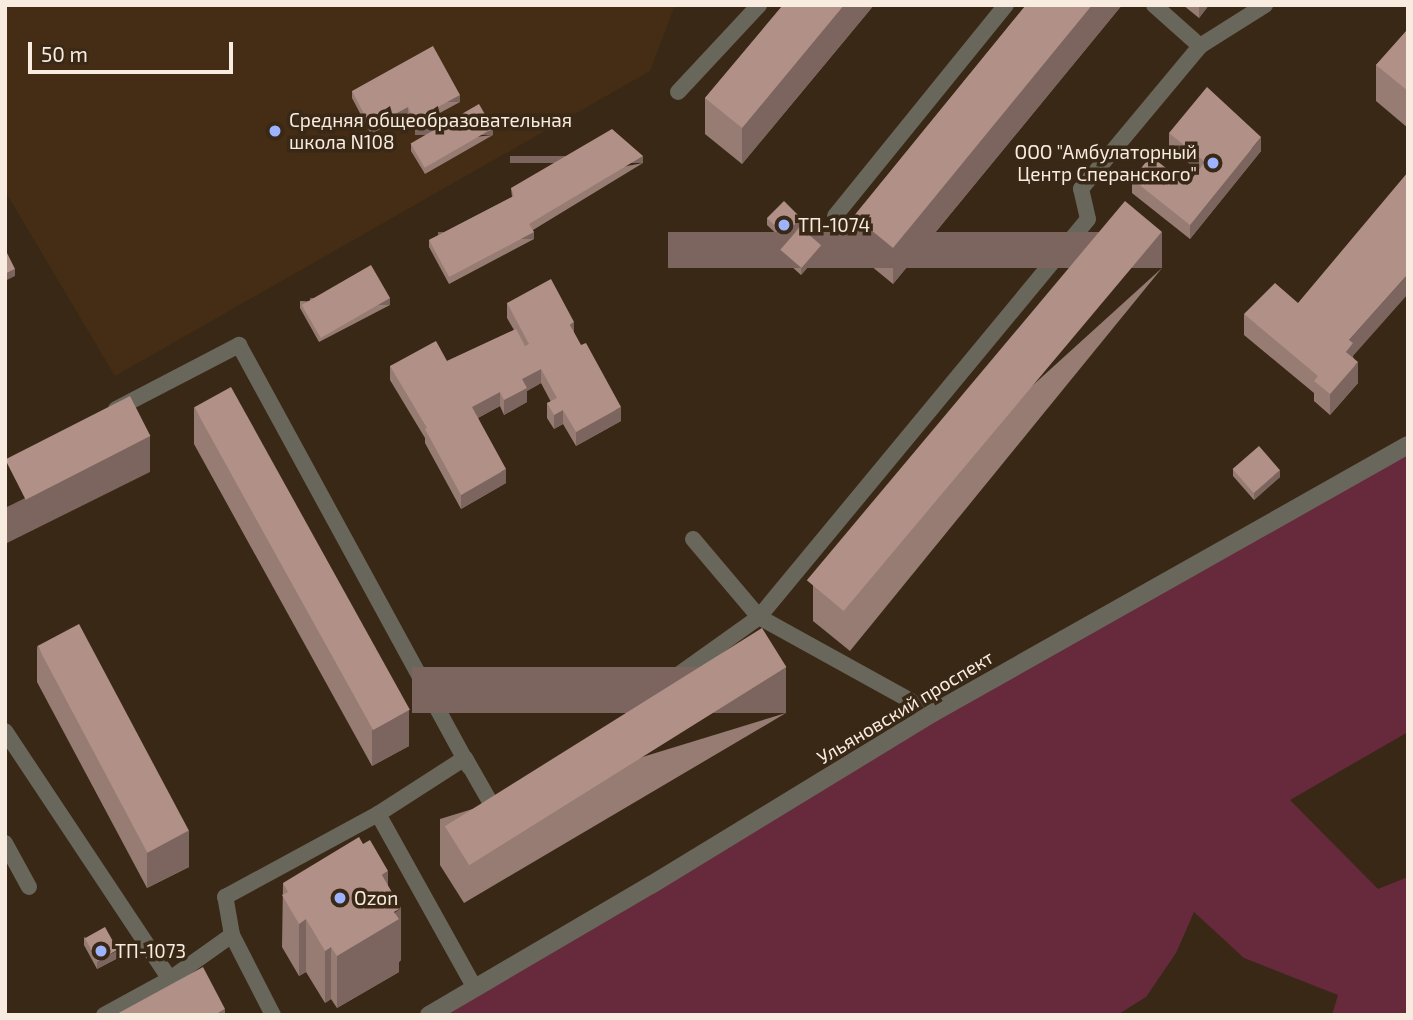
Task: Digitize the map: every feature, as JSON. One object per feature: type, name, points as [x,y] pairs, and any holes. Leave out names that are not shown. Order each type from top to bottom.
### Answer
[{"type":"street","name":"Ульяновский проспект","points":[[429,1015],[663,878],[933,713],[1408,445]]},
{"type":"lane","points":[[678,92],[759,5]]},
{"type":"lane","points":[[835,216],[1006,5]]},
{"type":"lane","points":[[1154,5],[1200,46]]},
{"type":"lane","points":[[615,720],[759,617],[1088,219],[1081,189],[1200,46],[1265,5]]},
{"type":"lane","points":[[104,416],[239,345],[493,807],[504,799]]},
{"type":"lane","points":[[692,539],[759,617],[933,713]]},
{"type":"lane","points":[[5,731],[170,979]]},
{"type":"lane","points":[[273,1015],[232,935],[225,897],[378,814],[465,758]]},
{"type":"lane","points":[[378,814],[475,988]]},
{"type":"lane","points":[[5,844],[29,887]]},
{"type":"lane","points":[[104,1015],[170,979],[232,935]]},
{"type":"shaded area","name":"Средняя общеобразовательная школа N108","points":[[5,5],[675,5],[650,71],[115,376],[5,191]]},
{"type":"shaded area","points":[[1408,445],[1408,732],[1290,800],[1378,889],[1408,877],[1408,1015],[1332,1015],[1338,995],[1244,958],[1194,912],[1176,953],[1146,997],[1117,1015],[429,1015]]},
{"type":"building","points":[[783,5],[844,5],[742,128],[705,98]]},
{"type":"building","points":[[1026,5],[1092,5],[893,248],[854,216]]},
{"type":"building","points":[[1408,29],[1408,91],[1376,65]]},
{"type":"building","points":[[433,46],[460,95],[414,120],[408,107],[371,127],[352,91]]},
{"type":"building","points":[[1207,87],[1261,137],[1190,225],[1132,179],[1151,156],[1187,185],[1205,162],[1169,133]]},
{"type":"building","points":[[479,104],[493,128],[425,168],[411,144]]},
{"type":"building","points":[[612,129],[643,156],[529,224],[534,232],[449,277],[429,240],[514,196],[511,188]]},
{"type":"building","points":[[1408,172],[1408,274],[1349,340],[1353,343],[1346,352],[1358,362],[1330,394],[1314,381],[1318,376],[1244,314],[1275,283],[1298,303]]},
{"type":"building","name":"ТП-1074","points":[[784,201],[801,218],[784,235],[767,218]]},
{"type":"building","points":[[1125,201],[1162,232],[844,611],[807,580]]},
{"type":"building","points":[[800,227],[821,245],[801,268],[780,250]]},
{"type":"building","points":[[5,249],[15,269],[5,274]]},
{"type":"building","points":[[371,265],[390,298],[321,338],[302,305]]},
{"type":"building","points":[[551,279],[574,322],[570,325],[581,345],[586,343],[621,407],[576,432],[563,410],[554,415],[547,403],[557,398],[541,369],[522,379],[527,388],[504,400],[500,392],[472,407],[506,469],[461,495],[425,429],[427,428],[390,366],[436,341],[447,361],[516,329],[525,346],[529,344],[507,303]]},
{"type":"building","points":[[231,387],[410,710],[373,730],[194,407]]},
{"type":"building","points":[[130,396],[150,436],[26,500],[5,460]]},
{"type":"building","points":[[1259,446],[1280,470],[1254,493],[1233,469]]},
{"type":"building","points":[[79,624],[189,831],[147,853],[38,646]]},
{"type":"building","points":[[762,628],[786,667],[469,865],[445,826]]},
{"type":"building","points":[[359,837],[363,844],[370,840],[388,871],[382,875],[401,908],[394,912],[399,919],[337,956],[331,947],[325,951],[306,919],[299,924],[282,895],[288,892],[283,883]]},
{"type":"building","name":"ТП-1073","points":[[105,927],[118,950],[97,961],[85,938]]},
{"type":"building","points":[[203,967],[225,1009],[215,1015],[115,1015]]},
{"type":"place","name":"Средняя общеобразовательная школа N108","points":[[275,131]]},
{"type":"place","name":"ООО \"Амбулаторный Центр Сперанского\"","points":[[1213,163]]},
{"type":"place","name":"ТП-1074","points":[[784,225]]},
{"type":"place","name":"Ozon","points":[[340,898]]},
{"type":"place","name":"ТП-1073","points":[[101,951]]}]
